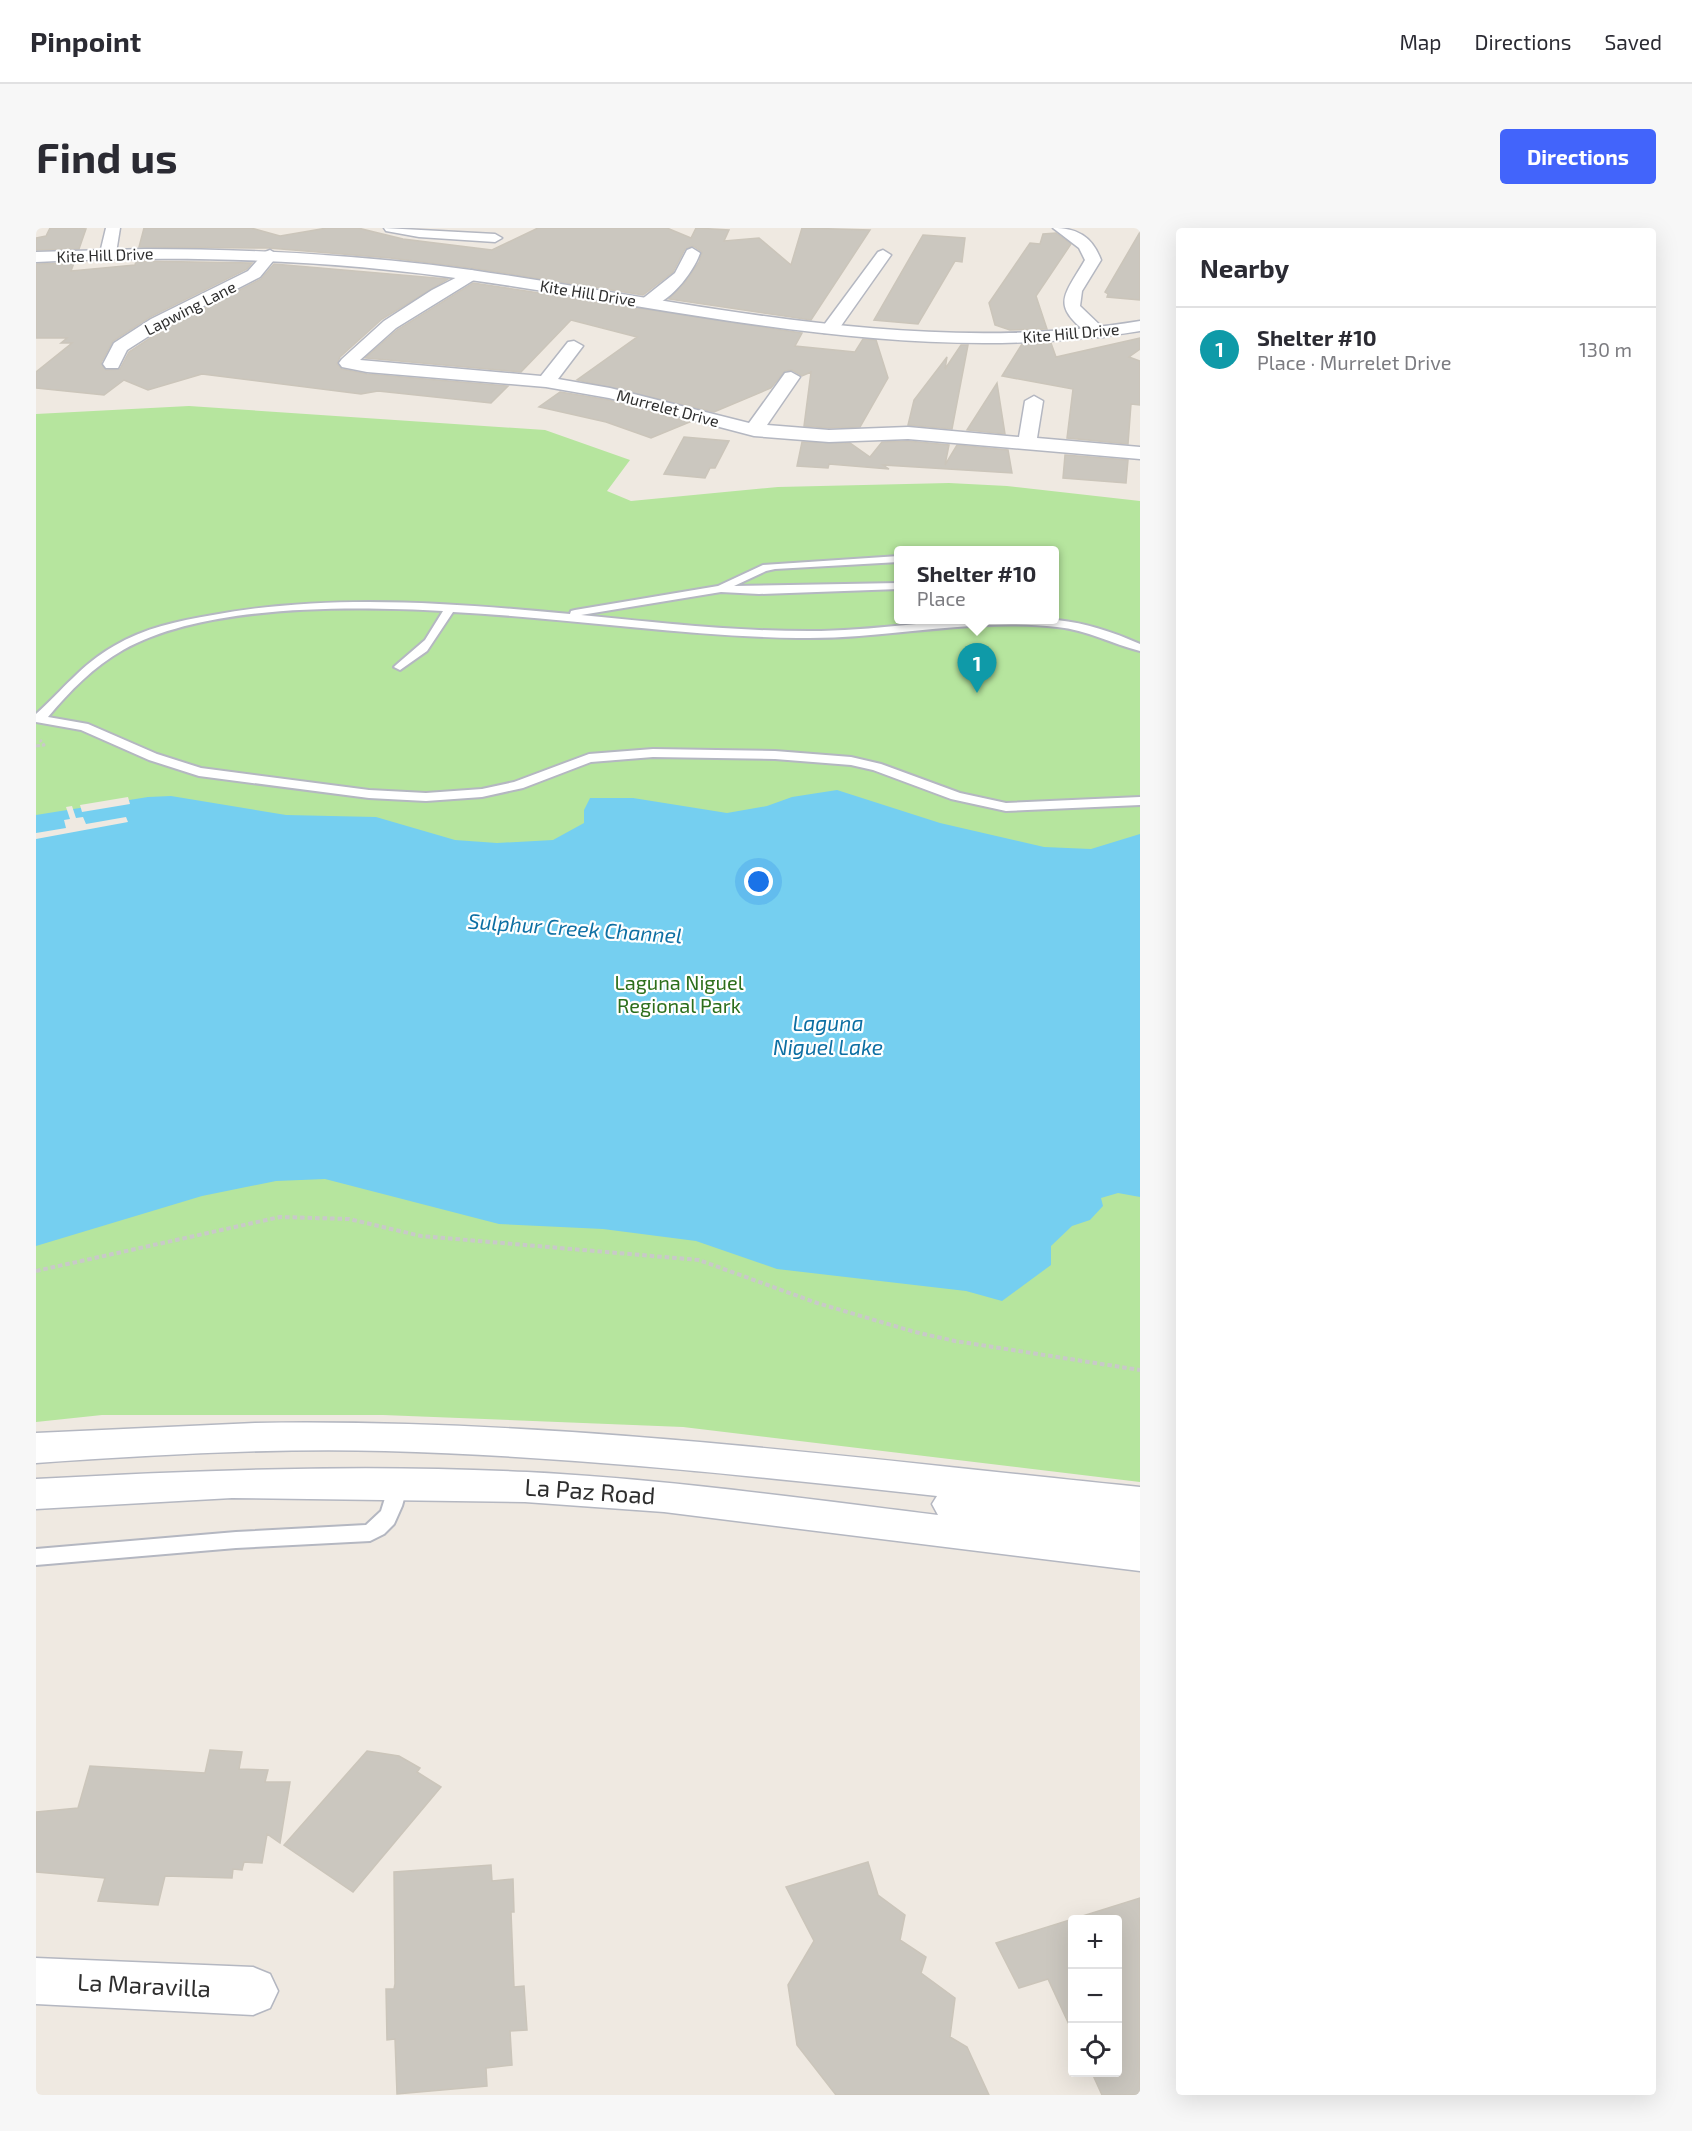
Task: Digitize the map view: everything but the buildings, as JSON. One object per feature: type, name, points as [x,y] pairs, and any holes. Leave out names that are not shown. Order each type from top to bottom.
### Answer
[{"type":"street","points":[[108,253],[113,228]]},
{"type":"street","points":[[391,228],[419,233],[495,238]]},
{"type":"street","points":[[1060,228],[1075,236],[1091,252],[1093,260],[1071,294],[1069,303],[1074,313],[1098,333]]},
{"type":"street","points":[[647,303],[682,276],[689,266],[692,252]]},
{"type":"street","name":"Kite Hill Drive","points":[[36,257],[108,253],[270,255],[381,263],[830,329],[927,337],[989,339],[1098,333],[1140,326]]},
{"type":"street","name":"Lapwing Lane","points":[[112,364],[120,346],[157,323],[254,274],[270,255]]},
{"type":"street","points":[[830,329],[883,255]]},
{"type":"street","name":"Murrelet Drive","points":[[471,275],[403,315],[362,345],[348,363],[367,367],[546,382],[610,393],[754,430],[829,436],[908,433],[1140,453]]},
{"type":"street","points":[[546,382],[574,346]]},
{"type":"street","points":[[754,430],[791,377]]},
{"type":"street","points":[[1027,443],[1034,401]]},
{"type":"street","name":"La Paz Road","points":[[36,1448],[250,1437],[384,1437],[637,1452],[1140,1502]]},
{"type":"street","points":[[893,1477],[926,1501],[1140,1531]]},
{"type":"street","name":"La Paz Road","points":[[36,1494],[232,1483],[525,1487],[664,1497],[1140,1554]]},
{"type":"street","name":"La Maravilla","points":[[36,1981],[253,1991]]},
{"type":"lane","points":[[721,589],[763,568],[774,566],[894,559]]},
{"type":"lane","points":[[560,618],[582,611],[721,589],[759,591],[894,586]]},
{"type":"lane","points":[[38,718],[97,659],[130,641],[163,628],[202,620],[287,610],[360,606],[449,609],[799,635],[985,624]]},
{"type":"lane","points":[[400,667],[420,655],[435,638],[449,609]]},
{"type":"lane","points":[[1055,624],[1098,631],[1140,648]]},
{"type":"lane","points":[[38,718],[84,727],[153,757],[199,772],[369,794],[436,797],[483,793],[519,785],[589,758],[652,753],[775,755],[851,761],[877,767],[956,796],[1006,807],[1140,801]]},
{"type":"lane","points":[[36,1557],[224,1541],[370,1533],[383,1525],[392,1513],[398,1484]]},
{"type":"path","points":[[36,738],[44,745],[36,746]]},
{"type":"path","points":[[36,1271],[280,1216],[350,1219],[422,1236],[699,1260],[817,1303],[915,1332],[955,1341],[1140,1370]]},
{"type":"green space","name":"Laguna Niguel Regional Park","points":[[189,406],[545,430],[630,460],[607,491],[631,501],[778,487],[949,483],[1007,486],[1140,501],[1140,1482],[683,1427],[383,1415],[102,1415],[36,1422],[36,414]]},
{"type":"water","name":"Laguna Niguel Lake","points":[[837,790],[940,823],[1044,847],[1091,849],[1140,834],[1140,1197],[1118,1193],[1101,1198],[1103,1206],[1090,1220],[1072,1226],[1051,1246],[1051,1265],[1002,1301],[966,1291],[777,1269],[696,1241],[603,1229],[499,1224],[325,1179],[276,1181],[202,1196],[36,1246],[36,815],[148,797],[171,796],[286,815],[376,817],[455,840],[497,843],[553,840],[584,823],[584,810],[590,798],[633,798],[727,813],[767,806],[792,797]]},
{"type":"pier","points":[[128,797],[130,804],[82,812],[80,805]]},
{"type":"pier","points":[[72,806],[76,818],[83,817],[86,824],[126,817],[128,822],[36,839],[36,833],[66,828],[64,820],[70,819],[66,807]]},
{"type":"place","name":"Shelter #10","points":[[977,693]]},
{"type":"water label","name":"Sulphur Creek Channel","points":[[575,929]]}]
